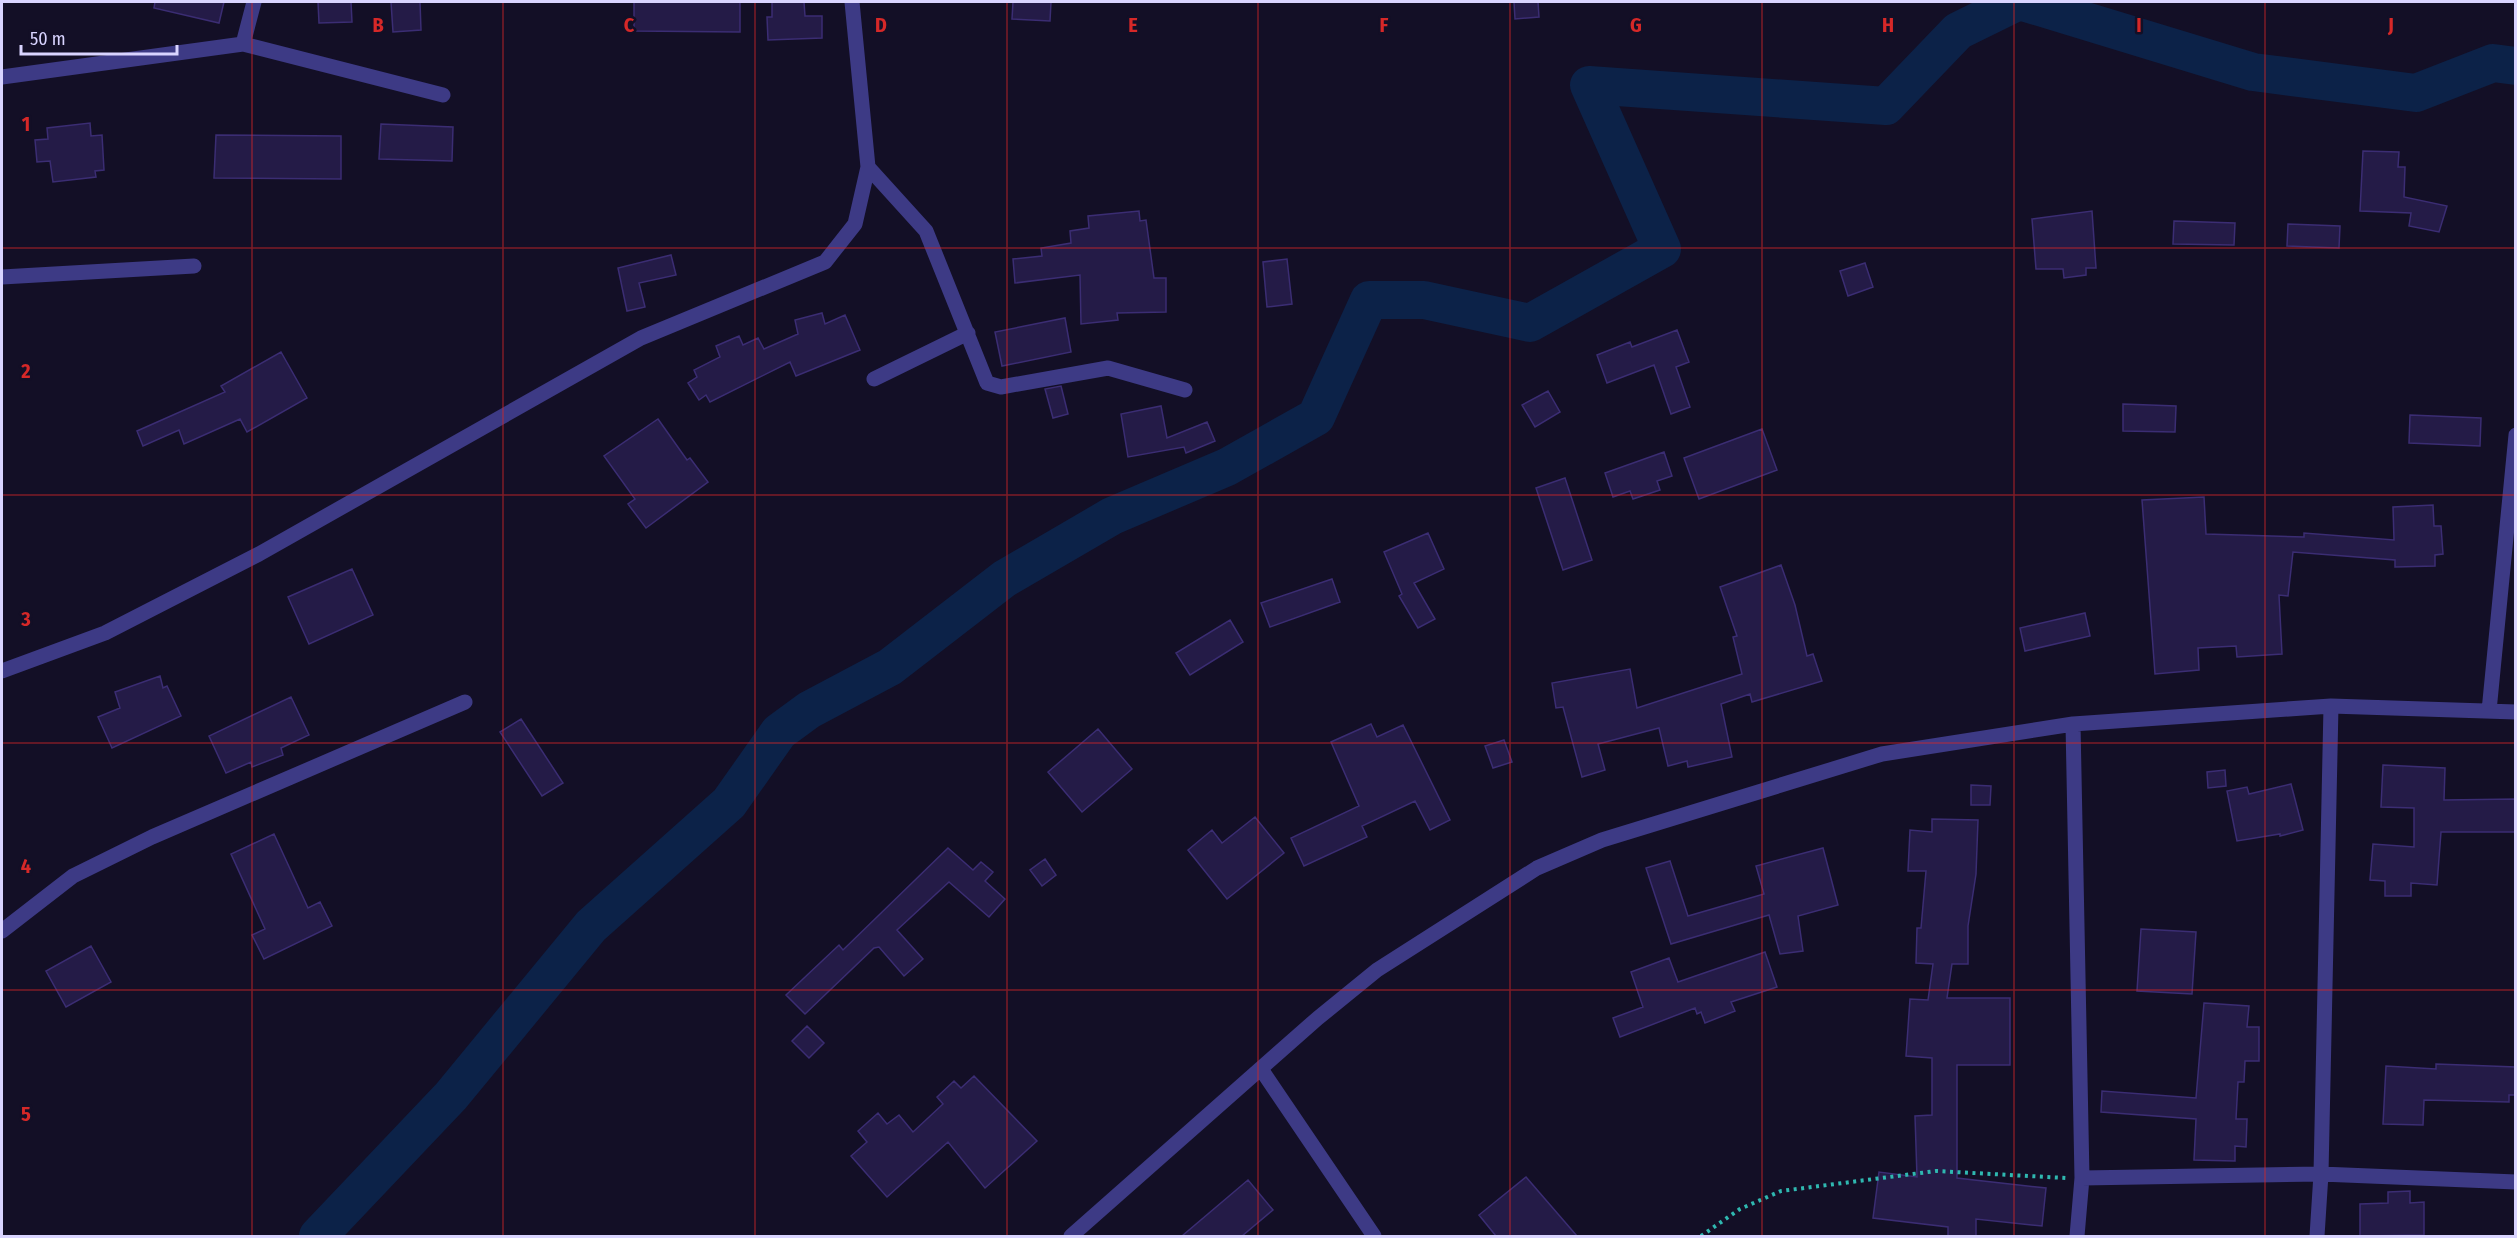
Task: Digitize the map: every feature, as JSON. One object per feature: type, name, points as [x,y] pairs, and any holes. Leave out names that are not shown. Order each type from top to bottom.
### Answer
[{"type":"street","points":[[243,44],[254,2]]},
{"type":"street","points":[[2,671],[105,633],[259,554],[641,338],[825,262],[855,224],[868,167],[852,2]]},
{"type":"street","points":[[2,77],[243,44],[443,95]]},
{"type":"street","points":[[868,167],[926,231],[987,383],[1001,387],[1108,368],[1185,390]]},
{"type":"street","points":[[2,277],[194,266]]},
{"type":"street","points":[[874,379],[968,333]]},
{"type":"street","points":[[2489,711],[2516,435]]},
{"type":"street","points":[[2,931],[73,876],[152,837],[465,702]]},
{"type":"street","points":[[2317,1236],[2321,1174],[2331,706]]},
{"type":"street","points":[[1075,1235],[1261,1069],[1377,970],[1537,868],[1602,840],[1882,754],[2073,724],[2331,706],[2516,712]]},
{"type":"street","points":[[2073,724],[2082,1178],[2078,1236]]},
{"type":"street","points":[[1261,1069],[1374,1236]]},
{"type":"street","points":[[2082,1178],[2321,1174],[2516,1182]]},
{"type":"path","points":[[1701,1236],[1740,1209],[1781,1191],[1936,1171],[2082,1178]]},
{"type":"building","points":[[155,2],[224,2],[219,23],[154,8]]},
{"type":"building","points":[[318,2],[351,2],[352,22],[319,23]]},
{"type":"building","points":[[391,2],[420,2],[421,30],[393,32]]},
{"type":"building","points":[[634,2],[740,2],[740,32],[634,31]]},
{"type":"building","points":[[772,2],[804,2],[805,16],[822,16],[822,38],[768,40],[767,17],[772,17]]},
{"type":"building","points":[[1013,2],[1051,2],[1050,21],[1012,19]]},
{"type":"building","points":[[1514,2],[1538,2],[1539,17],[1515,19]]},
{"type":"building","points":[[90,123],[91,136],[102,135],[104,170],[95,171],[96,177],[53,182],[50,161],[37,162],[35,140],[48,139],[47,128]]},
{"type":"building","points":[[381,124],[453,127],[452,161],[379,159]]},
{"type":"building","points":[[216,135],[341,136],[341,179],[214,178]]},
{"type":"building","points":[[2363,151],[2399,152],[2398,167],[2405,167],[2404,197],[2447,206],[2439,232],[2409,226],[2411,213],[2360,211]]},
{"type":"building","points":[[1139,211],[1140,221],[1146,220],[1154,278],[1166,278],[1166,312],[1117,313],[1118,320],[1081,324],[1080,275],[1015,283],[1013,259],[1042,256],[1041,248],[1071,243],[1070,231],[1089,228],[1088,216]]},
{"type":"building","points":[[2092,211],[2096,268],[2086,268],[2086,275],[2064,278],[2063,269],[2036,269],[2032,219]]},
{"type":"building","points":[[2174,221],[2235,223],[2234,245],[2173,244]]},
{"type":"building","points":[[2288,224],[2340,226],[2339,248],[2287,246]]},
{"type":"building","points":[[671,255],[676,275],[639,283],[645,307],[627,311],[618,268]]},
{"type":"building","points":[[1287,259],[1292,304],[1267,307],[1263,262]]},
{"type":"building","points":[[1865,263],[1873,287],[1848,296],[1840,271]]},
{"type":"building","points":[[822,313],[825,324],[845,315],[860,350],[796,376],[790,362],[710,402],[706,395],[699,400],[688,383],[697,377],[694,370],[720,357],[716,346],[739,336],[743,345],[758,338],[764,349],[798,334],[795,320]]},
{"type":"building","points":[[1065,318],[1071,352],[1002,366],[995,332]]},
{"type":"building","points":[[1677,330],[1689,362],[1676,367],[1690,407],[1671,414],[1654,365],[1607,383],[1597,355],[1630,342],[1632,347]]},
{"type":"building","points":[[281,352],[307,398],[247,432],[240,419],[184,444],[179,430],[143,446],[137,431],[225,392],[221,386]]},
{"type":"building","points":[[1061,386],[1068,414],[1053,418],[1045,389]]},
{"type":"building","points":[[1548,391],[1560,412],[1535,427],[1522,405]]},
{"type":"building","points":[[2123,404],[2176,406],[2175,432],[2123,431]]},
{"type":"building","points":[[1161,406],[1167,438],[1207,422],[1215,441],[1186,453],[1184,447],[1128,457],[1121,414]]},
{"type":"building","points":[[2410,415],[2481,418],[2480,446],[2409,443]]},
{"type":"building","points":[[658,419],[687,460],[690,458],[708,482],[646,528],[628,504],[635,499],[604,456]]},
{"type":"building","points":[[1762,429],[1777,470],[1699,499],[1684,458]]},
{"type":"building","points":[[1664,452],[1672,476],[1657,481],[1660,490],[1633,499],[1630,491],[1613,497],[1605,473]]},
{"type":"building","points":[[1565,478],[1592,560],[1563,570],[1536,488]]},
{"type":"building","points":[[2204,497],[2206,534],[2304,537],[2304,533],[2394,540],[2393,507],[2433,505],[2434,526],[2441,526],[2443,554],[2435,555],[2435,566],[2395,567],[2395,560],[2293,552],[2288,596],[2279,595],[2282,654],[2237,657],[2236,646],[2198,648],[2199,670],[2155,674],[2142,500]]},
{"type":"building","points":[[1428,533],[1444,569],[1414,583],[1435,619],[1418,628],[1399,596],[1402,594],[1384,552]]},
{"type":"building","points":[[1781,565],[1795,605],[1807,656],[1813,654],[1822,681],[1752,702],[1750,694],[1721,704],[1732,757],[1688,767],[1687,761],[1668,766],[1659,728],[1598,744],[1605,770],[1582,777],[1563,707],[1556,708],[1552,683],[1630,669],[1637,708],[1742,674],[1733,637],[1737,636],[1720,587]]},
{"type":"building","points":[[352,569],[373,615],[309,644],[288,597]]},
{"type":"building","points":[[1332,579],[1340,602],[1270,627],[1261,603]]},
{"type":"building","points":[[2085,613],[2090,636],[2025,651],[2020,628]]},
{"type":"building","points":[[1230,620],[1243,642],[1190,675],[1176,653]]},
{"type":"building","points":[[160,676],[163,688],[167,686],[181,716],[112,748],[98,717],[120,708],[115,692]]},
{"type":"building","points":[[291,697],[309,735],[281,748],[283,755],[252,767],[251,762],[226,773],[209,736]]},
{"type":"building","points":[[521,719],[563,783],[542,796],[500,732]]},
{"type":"building","points":[[1371,724],[1377,737],[1403,725],[1450,820],[1430,830],[1415,801],[1362,826],[1367,837],[1304,866],[1291,838],[1359,806],[1331,742]]},
{"type":"building","points":[[1098,729],[1132,769],[1082,812],[1048,772]]},
{"type":"building","points":[[1504,740],[1512,762],[1493,768],[1485,746]]},
{"type":"building","points":[[2383,765],[2445,768],[2444,800],[2516,799],[2516,832],[2441,832],[2437,885],[2411,883],[2411,896],[2385,896],[2385,881],[2370,880],[2373,844],[2414,847],[2414,808],[2381,807]]},
{"type":"building","points":[[2225,770],[2226,786],[2208,788],[2207,772]]},
{"type":"building","points":[[2291,784],[2303,830],[2280,836],[2280,834],[2237,841],[2227,791],[2247,787],[2249,794]]},
{"type":"building","points":[[1971,785],[1991,786],[1990,805],[1971,805]]},
{"type":"building","points":[[1255,817],[1284,853],[1227,899],[1188,850],[1212,830],[1222,843]]},
{"type":"building","points":[[1932,819],[1978,820],[1976,874],[1968,926],[1968,964],[1952,964],[1947,998],[2010,998],[2010,1065],[1957,1065],[1957,1178],[2046,1188],[2042,1226],[1976,1219],[1976,1236],[1948,1236],[1948,1227],[1873,1218],[1879,1172],[1917,1177],[1915,1116],[1932,1115],[1932,1058],[1906,1056],[1910,999],[1928,1000],[1933,964],[1916,963],[1917,928],[1921,928],[1926,871],[1908,871],[1910,830],[1932,832]]},
{"type":"building","points":[[274,834],[308,908],[320,902],[332,926],[264,959],[252,935],[265,929],[231,854]]},
{"type":"building","points":[[948,848],[973,870],[981,862],[993,872],[985,881],[1005,899],[989,917],[949,882],[897,930],[923,959],[904,976],[879,947],[874,948],[805,1014],[786,995],[839,945],[843,950]]},
{"type":"building","points":[[1823,848],[1838,905],[1798,916],[1803,951],[1780,954],[1769,915],[1671,944],[1646,868],[1670,861],[1688,916],[1764,894],[1756,866]]},
{"type":"building","points":[[1045,859],[1056,875],[1042,886],[1030,870]]},
{"type":"building","points":[[2141,929],[2196,932],[2192,994],[2137,991]]},
{"type":"building","points":[[91,946],[111,982],[66,1007],[46,971]]},
{"type":"building","points":[[1765,952],[1777,987],[1731,1002],[1735,1011],[1705,1023],[1701,1012],[1697,1014],[1695,1008],[1620,1037],[1613,1018],[1643,1007],[1631,972],[1669,958],[1678,982]]},
{"type":"building","points":[[2204,1003],[2249,1006],[2247,1027],[2259,1027],[2259,1061],[2245,1061],[2244,1082],[2238,1082],[2236,1119],[2247,1119],[2246,1147],[2235,1146],[2235,1161],[2194,1160],[2196,1119],[2101,1112],[2102,1091],[2196,1098]]},
{"type":"building","points":[[807,1026],[824,1043],[809,1058],[792,1041]]},
{"type":"building","points":[[2436,1064],[2516,1067],[2516,1095],[2509,1095],[2509,1102],[2424,1100],[2423,1125],[2383,1124],[2386,1066],[2436,1069]]},
{"type":"building","points":[[974,1076],[1037,1141],[985,1188],[948,1142],[887,1197],[851,1156],[867,1142],[858,1131],[878,1113],[887,1124],[899,1115],[913,1132],[943,1104],[937,1097],[954,1081],[961,1088]]},
{"type":"building","points":[[1526,1177],[1577,1236],[1496,1236],[1479,1215]]},
{"type":"building","points":[[1248,1180],[1273,1210],[1242,1236],[1182,1236]]},
{"type":"building","points":[[2410,1191],[2410,1203],[2424,1202],[2424,1235],[2360,1236],[2360,1204],[2388,1203],[2388,1192]]},
{"type":"waterway","points":[[318,1236],[451,1096],[591,926],[729,803],[779,732],[809,710],[890,667],[1004,579],[1112,516],[1227,467],[1316,417],[1369,300],[1424,300],[1530,323],[1662,249],[1589,85],[1886,106],[1958,31],[2017,2]]},
{"type":"waterway","points":[[2023,2],[2253,72],[2416,93],[2493,63],[2516,66]]}]
